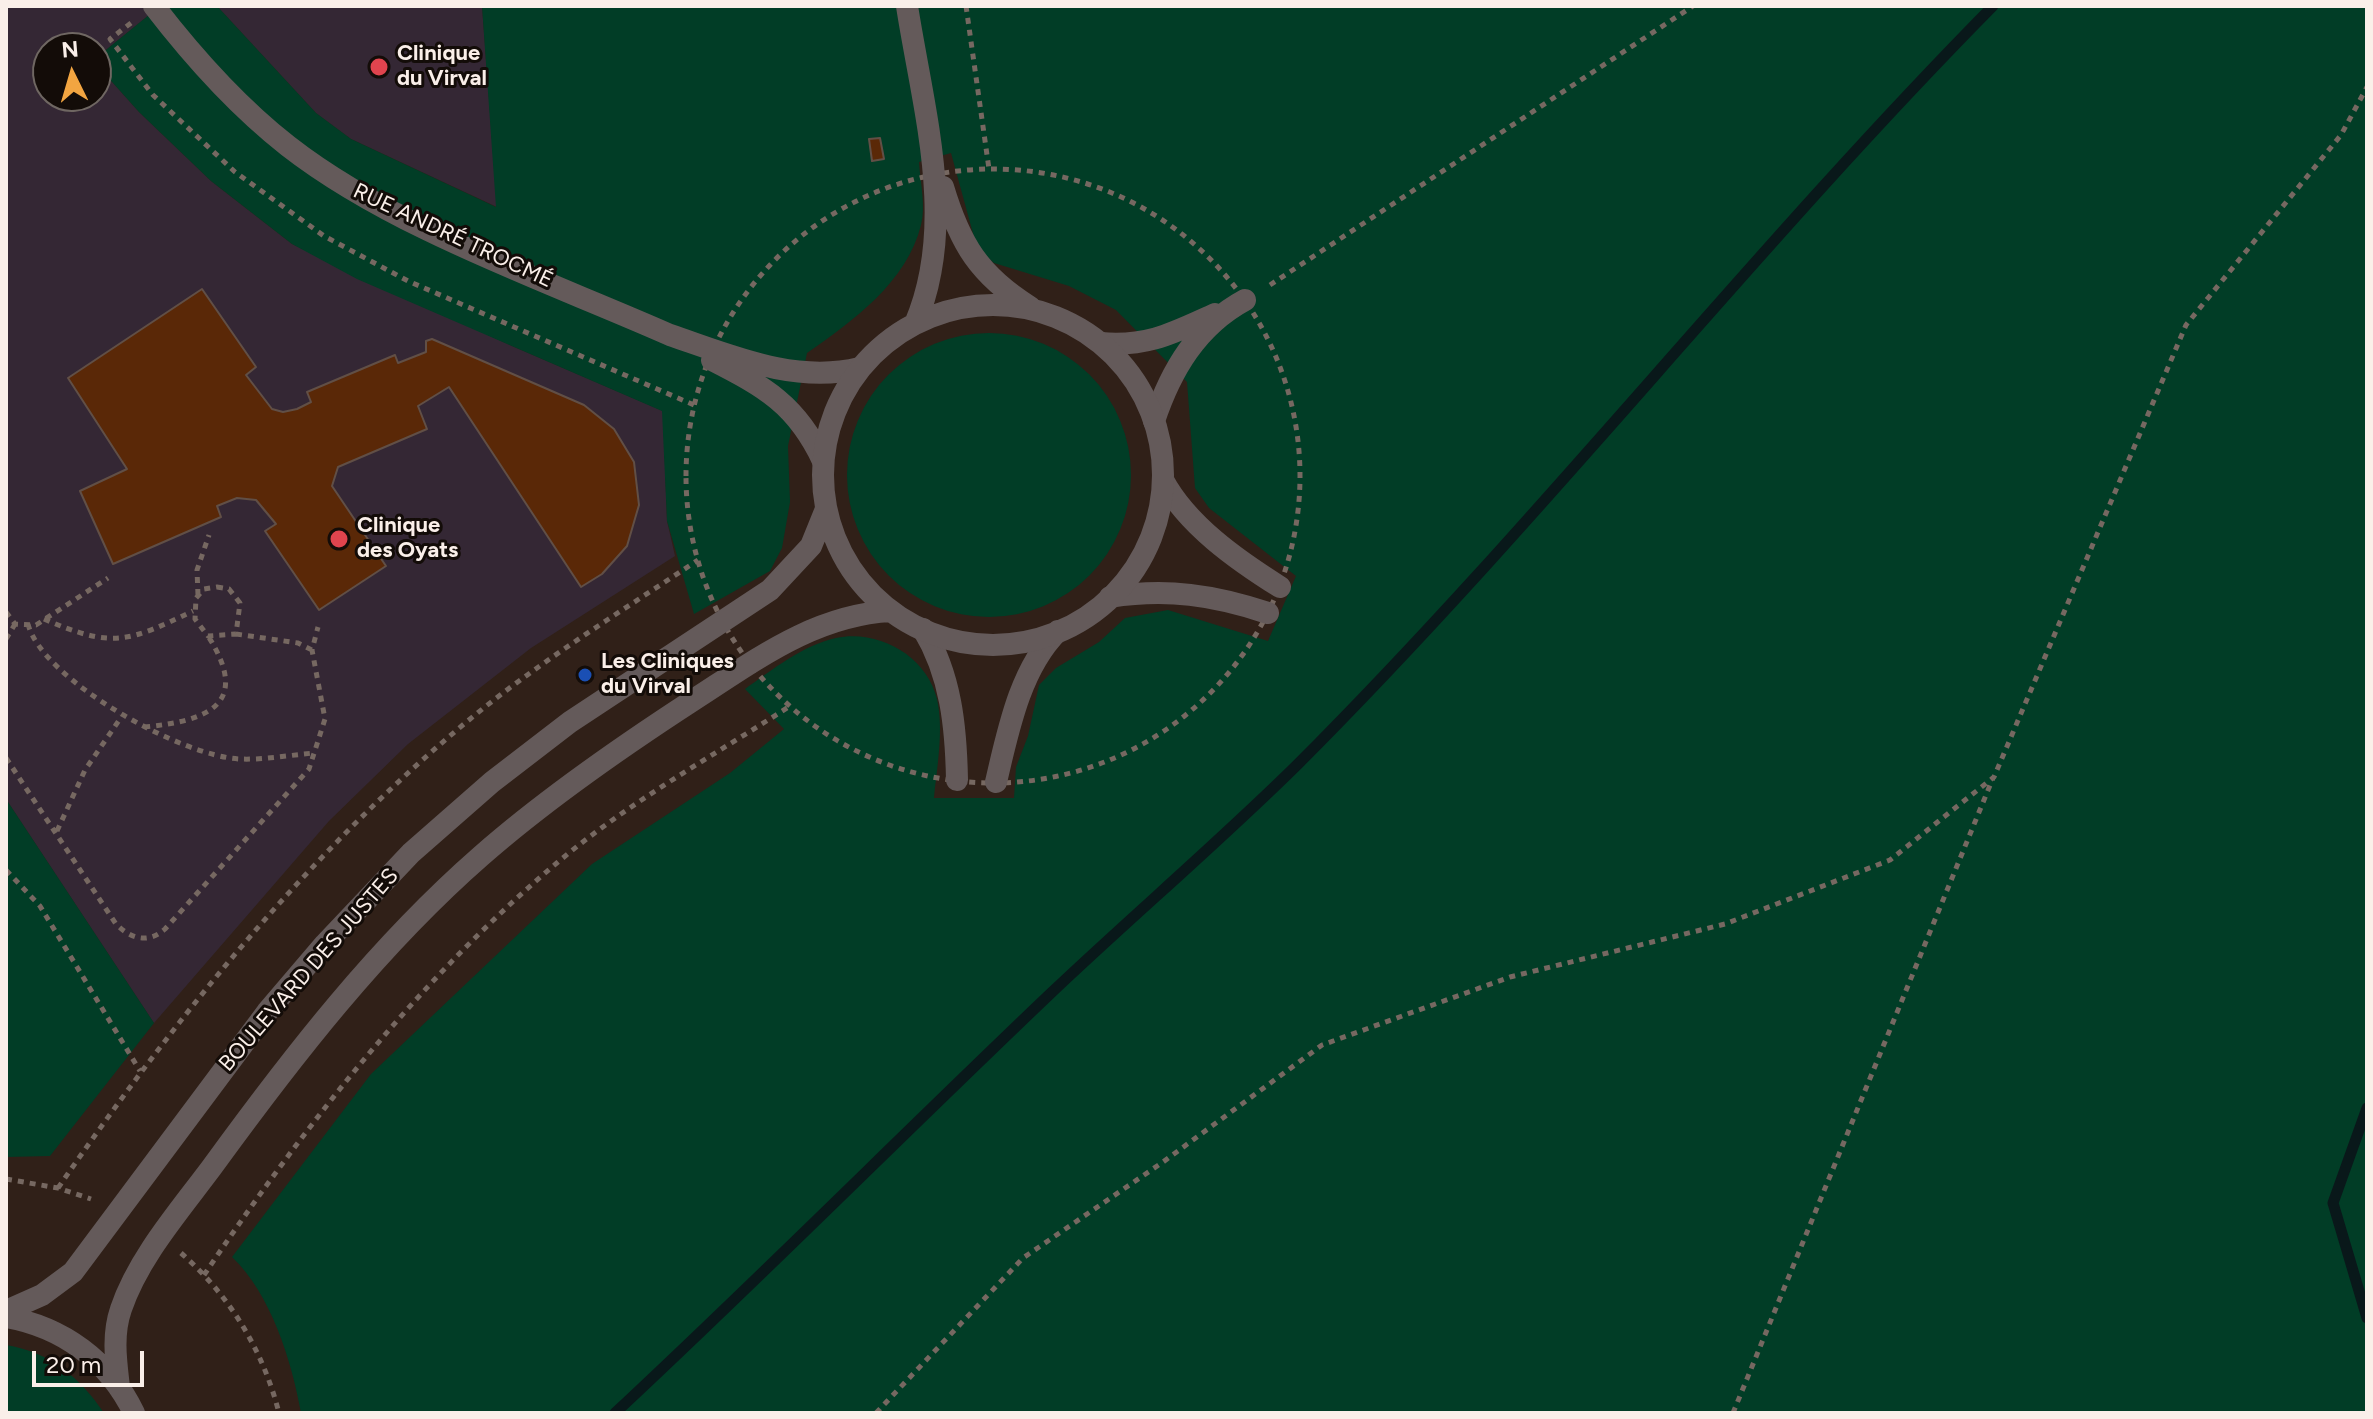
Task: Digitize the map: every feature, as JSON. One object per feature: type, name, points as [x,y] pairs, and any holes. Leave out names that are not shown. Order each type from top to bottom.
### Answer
[{"type":"street","name":"RUE ANDRÉ TROCMÉ","points":[[154,6],[209,74],[237,102],[289,147],[346,186],[446,237],[711,354],[787,405],[810,433],[823,461]]},
{"type":"street","points":[[907,6],[936,174],[956,229],[973,258],[999,285],[1036,310]]},
{"type":"street","points":[[915,324],[929,289],[937,247],[936,174]]},
{"type":"street","points":[[1101,343],[1121,345],[1167,338],[1254,295]]},
{"type":"street","points":[[1154,421],[1165,387],[1187,350],[1211,325],[1254,295]]},
{"type":"street","points":[[1003,305],[1036,310],[1071,323],[1101,343],[1134,379],[1154,421],[1161,448],[1163,480],[1156,523],[1147,547],[1110,597],[1091,613],[1058,631],[1022,642],[959,641],[923,629],[891,611],[849,566],[826,509],[823,461],[833,417],[860,368],[886,343],[915,324],[969,306],[1003,305]]},
{"type":"street","name":"RUE ANDRÉ TROCMÉ","points":[[711,354],[792,372],[829,374],[860,368]]},
{"type":"street","points":[[1163,480],[1185,512],[1249,567],[1280,587]]},
{"type":"street","name":"BOULEVARD DES JUSTES","points":[[6,1314],[42,1295],[73,1272],[258,1023],[325,944],[411,853],[482,790],[570,722],[770,590],[800,561],[820,527],[826,509]]},
{"type":"street","points":[[1110,597],[1175,591],[1215,597],[1268,613]]},
{"type":"street","name":"BOULEVARD DES JUSTES","points":[[119,1387],[116,1327],[134,1279],[250,1115],[390,945],[481,856],[610,756],[750,664],[831,620],[891,611]]},
{"type":"street","points":[[923,629],[936,651],[950,700],[957,780]]},
{"type":"street","points":[[996,782],[1022,691],[1046,643],[1058,631]]},
{"type":"street","points":[[6,1314],[71,1340],[102,1366],[134,1413]]},
{"type":"path","points":[[966,6],[989,169]]},
{"type":"path","points":[[1254,295],[1693,6]]},
{"type":"path","points":[[1733,1413],[1994,777],[2186,325],[2341,135],[2367,87]]},
{"type":"path","points":[[989,169],[1029,171],[1068,178],[1142,207],[1206,253],[1254,295],[1297,426],[1299,505],[1293,544],[1280,587],[1268,613],[1245,652],[1220,683],[1191,711],[1125,753],[1087,768],[1049,778],[996,782],[957,780],[892,765],[855,750],[790,706],[750,664],[723,623],[698,560],[690,529],[686,467],[694,405],[711,354],[751,288],[801,236],[863,198],[936,174],[989,169]]},
{"type":"path","points":[[143,727],[190,722],[202,717],[219,702],[226,680],[208,636],[200,629],[193,611],[198,595],[197,570],[209,535]]},
{"type":"path","points":[[58,1188],[140,1071],[296,881],[405,775],[530,673],[698,560]]},
{"type":"path","points":[[15,624],[36,625],[108,578]]},
{"type":"path","points":[[198,595],[204,589],[217,587],[236,595],[242,613],[236,634]]},
{"type":"path","points":[[44,619],[66,629],[119,642],[193,611]]},
{"type":"path","points":[[6,612],[15,624]]},
{"type":"path","points":[[6,639],[15,624]]},
{"type":"path","points":[[28,624],[32,640],[76,682],[122,716],[143,727],[212,754],[240,759],[314,753]]},
{"type":"path","points":[[6,758],[116,924],[132,937],[154,937],[165,929],[309,769],[325,719],[312,650],[318,627]]},
{"type":"path","points":[[208,636],[236,634],[298,643],[312,650]]},
{"type":"path","points":[[204,1275],[255,1200],[341,1088],[442,974],[506,910],[559,861],[620,816],[790,706]]},
{"type":"path","points":[[57,832],[85,770],[122,716]]},
{"type":"path","points":[[876,1413],[1023,1258],[1322,1045],[1510,977],[1725,924],[1890,860],[1994,777]]},
{"type":"path","points":[[6,870],[40,906],[140,1071]]},
{"type":"shaded area","name":"Clinique des Oyats","points":[[6,6],[160,6],[112,45],[112,32],[32,32],[32,112],[112,112],[112,82],[211,181],[292,244],[512,346],[663,411],[667,521],[675,556],[531,648],[408,744],[329,821],[154,1023],[6,799]]},
{"type":"shaded area","name":"Clinique du Virval","points":[[217,6],[482,6],[497,207],[351,139],[316,113]]},
{"type":"green space","points":[[160,6],[217,6],[316,113],[351,139],[496,207],[482,6],[2367,6],[2367,1413],[301,1413],[292,1372],[269,1309],[246,1272],[232,1257],[371,1074],[592,864],[730,773],[784,729],[745,689],[788,659],[824,641],[853,636],[885,642],[899,649],[923,670],[937,699],[940,736],[934,798],[1014,798],[1016,767],[1028,736],[1039,685],[1056,668],[1099,642],[1125,618],[1168,610],[1268,641],[1296,576],[1209,508],[1195,488],[1187,382],[1116,310],[1069,286],[994,263],[977,248],[951,153],[919,162],[923,202],[921,225],[904,265],[860,313],[807,353],[788,446],[790,502],[782,548],[770,571],[694,614],[667,521],[662,411],[357,279],[292,244],[211,181],[139,112],[112,82],[112,45]]},
{"type":"green space","points":[[989,333],[1017,336],[1043,344],[1068,357],[1089,375],[1107,396],[1120,421],[1128,447],[1131,475],[1128,503],[1120,529],[1107,554],[1089,575],[1068,593],[1043,606],[1017,614],[989,617],[961,614],[935,606],[910,593],[889,575],[871,554],[858,529],[850,503],[847,475],[850,447],[858,421],[871,396],[889,375],[910,357],[935,344],[961,336]]},
{"type":"green space","points":[[6,799],[154,1023],[50,1156],[6,1157]]},
{"type":"green space","points":[[6,1345],[22,1348],[62,1368],[85,1388],[104,1413],[6,1413]]},
{"type":"building","points":[[880,138],[884,159],[872,161],[869,139]]},
{"type":"building","points":[[202,289],[256,367],[246,375],[272,409],[283,412],[297,409],[311,402],[307,392],[395,355],[398,363],[426,352],[426,341],[432,339],[584,405],[614,429],[634,462],[639,505],[627,546],[602,574],[581,587],[449,387],[418,406],[427,429],[338,467],[332,486],[386,566],[319,610],[265,531],[276,524],[256,500],[237,498],[217,506],[221,517],[113,564],[80,491],[127,469],[68,378]]},
{"type":"waterway","points":[[615,1413],[1050,994],[1297,765],[1387,673],[1817,193],[1993,6]]},
{"type":"waterway","points":[[2367,1108],[2333,1203],[2367,1318]]},
{"type":"place","name":"Clinique du Virval","points":[[379,67]]},
{"type":"place","name":"Clinique des Oyats","points":[[339,539]]},
{"type":"place","name":"Les Cliniques du Virval","points":[[585,675]]}]
